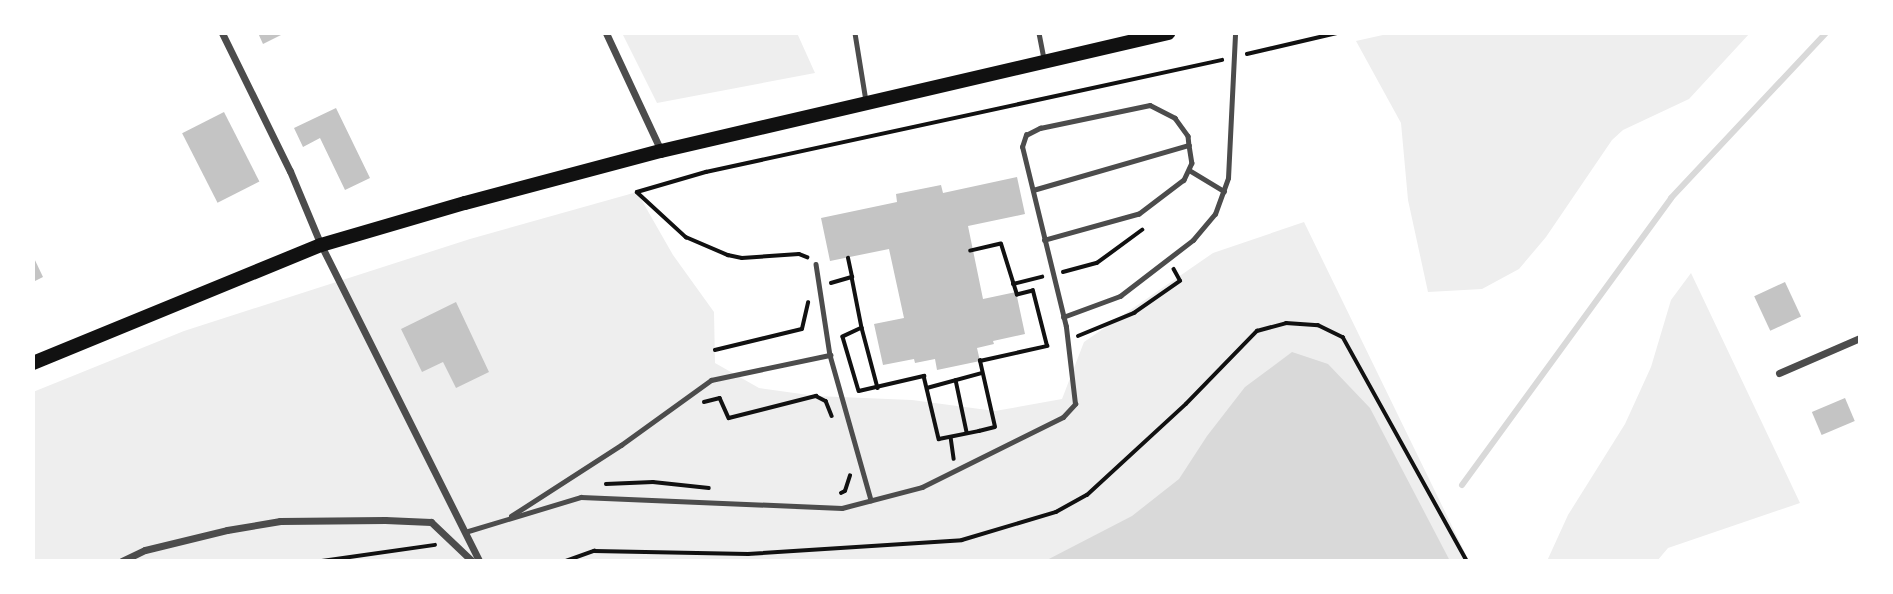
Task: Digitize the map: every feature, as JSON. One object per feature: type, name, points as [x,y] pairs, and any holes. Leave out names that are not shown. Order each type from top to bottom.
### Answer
[{"type":"main road","points":[[33,363],[321,245],[661,150],[1168,33]]},
{"type":"street","points":[[222,33],[290,171],[321,245],[479,561]]},
{"type":"street","points":[[606,33],[661,150]]},
{"type":"street","points":[[1779,373],[1860,338]]},
{"type":"street","points":[[122,561],[145,551],[227,530],[280,522],[371,520],[431,522],[472,561]]},
{"type":"lane","points":[[855,33],[866,104]]},
{"type":"lane","points":[[1039,33],[1045,62]]},
{"type":"lane","points":[[1063,317],[1120,296],[1193,240],[1208,223],[1224,191],[1235,33]]},
{"type":"lane","points":[[464,532],[581,497],[842,508],[922,487],[1063,417],[1075,404],[1067,340],[1022,147],[1026,135],[1040,128],[1150,104],[1175,118],[1188,136],[1192,163],[1184,180],[1139,214],[1045,240]]},
{"type":"lane","points":[[1033,190],[1189,145]]},
{"type":"lane","points":[[1189,170],[1224,191]]},
{"type":"lane","points":[[816,264],[830,355],[871,500]]},
{"type":"lane","points":[[504,520],[621,445],[711,380],[830,355]]},
{"type":"path","points":[[809,265],[807,255],[743,258],[718,251],[686,237],[637,191],[706,172],[1337,33]]},
{"type":"path","points":[[1013,284],[1097,262],[1142,230]]},
{"type":"path","points":[[971,251],[1001,244],[1017,295],[1033,291],[1046,346]]},
{"type":"path","points":[[848,258],[878,388]]},
{"type":"path","points":[[862,328],[843,337],[859,391],[924,376],[939,439],[951,437],[995,427],[980,361],[1067,340],[1134,313],[1180,281],[1168,259]]},
{"type":"path","points":[[831,283],[852,277]]},
{"type":"path","points":[[715,350],[802,329],[809,297]]},
{"type":"path","points":[[566,561],[594,551],[748,554],[962,540],[1056,512],[1087,495],[1186,404],[1257,331],[1286,323],[1318,325],[1343,337],[1467,561]]},
{"type":"path","points":[[927,388],[982,373]]},
{"type":"path","points":[[956,380],[967,432]]},
{"type":"path","points":[[705,402],[720,398],[729,418],[816,396],[826,401],[835,423]]},
{"type":"path","points":[[951,437],[954,461]]},
{"type":"path","points":[[845,491],[851,480],[850,468]]},
{"type":"path","points":[[601,485],[633,481],[711,488]]},
{"type":"path","points":[[834,496],[845,491],[867,488]]},
{"type":"path","points":[[322,561],[438,545]]},
{"type":"shaded area","points":[[622,33],[797,33],[815,73],[657,103]]},
{"type":"shaded area","points":[[1392,33],[1750,33],[1689,99],[1623,130],[1612,140],[1546,237],[1519,269],[1482,289],[1428,292],[1408,200],[1401,123],[1356,41]]},
{"type":"shaded area","points":[[637,192],[673,255],[714,312],[715,363],[759,388],[816,396],[912,400],[995,411],[1062,399],[1084,342],[1213,253],[1304,222],[1469,561],[33,561],[33,392],[184,331],[470,239]]},
{"type":"shaded area","points":[[1691,273],[1800,503],[1668,548],[1657,561],[1547,561],[1568,515],[1625,424],[1651,367],[1671,300]]},
{"type":"shaded area","points":[[1292,352],[1328,364],[1370,408],[1450,561],[1045,561],[1132,516],[1179,479],[1207,436],[1245,387]]},
{"type":"building","points":[[258,33],[285,33],[263,44]]},
{"type":"building","points":[[336,108],[370,178],[345,190],[320,138],[303,147],[294,128]]},
{"type":"building","points":[[224,112],[259,181],[218,203],[182,133]]},
{"type":"building","points":[[1017,177],[1025,214],[968,226],[983,299],[1016,292],[1025,334],[993,341],[994,344],[977,348],[980,361],[937,370],[935,359],[915,363],[914,359],[883,365],[874,324],[904,318],[889,249],[830,261],[821,218],[897,202],[896,194],[941,185],[943,193]]},
{"type":"building","points":[[33,256],[43,277],[33,282]]},
{"type":"building","points":[[1785,282],[1801,316],[1770,331],[1754,296]]},
{"type":"building","points":[[456,302],[489,372],[456,388],[443,362],[422,372],[401,329]]},
{"type":"building","points":[[1845,398],[1855,421],[1822,435],[1812,412]]},
{"type":"waterway","points":[[1462,485],[1671,198],[1826,33]]}]
